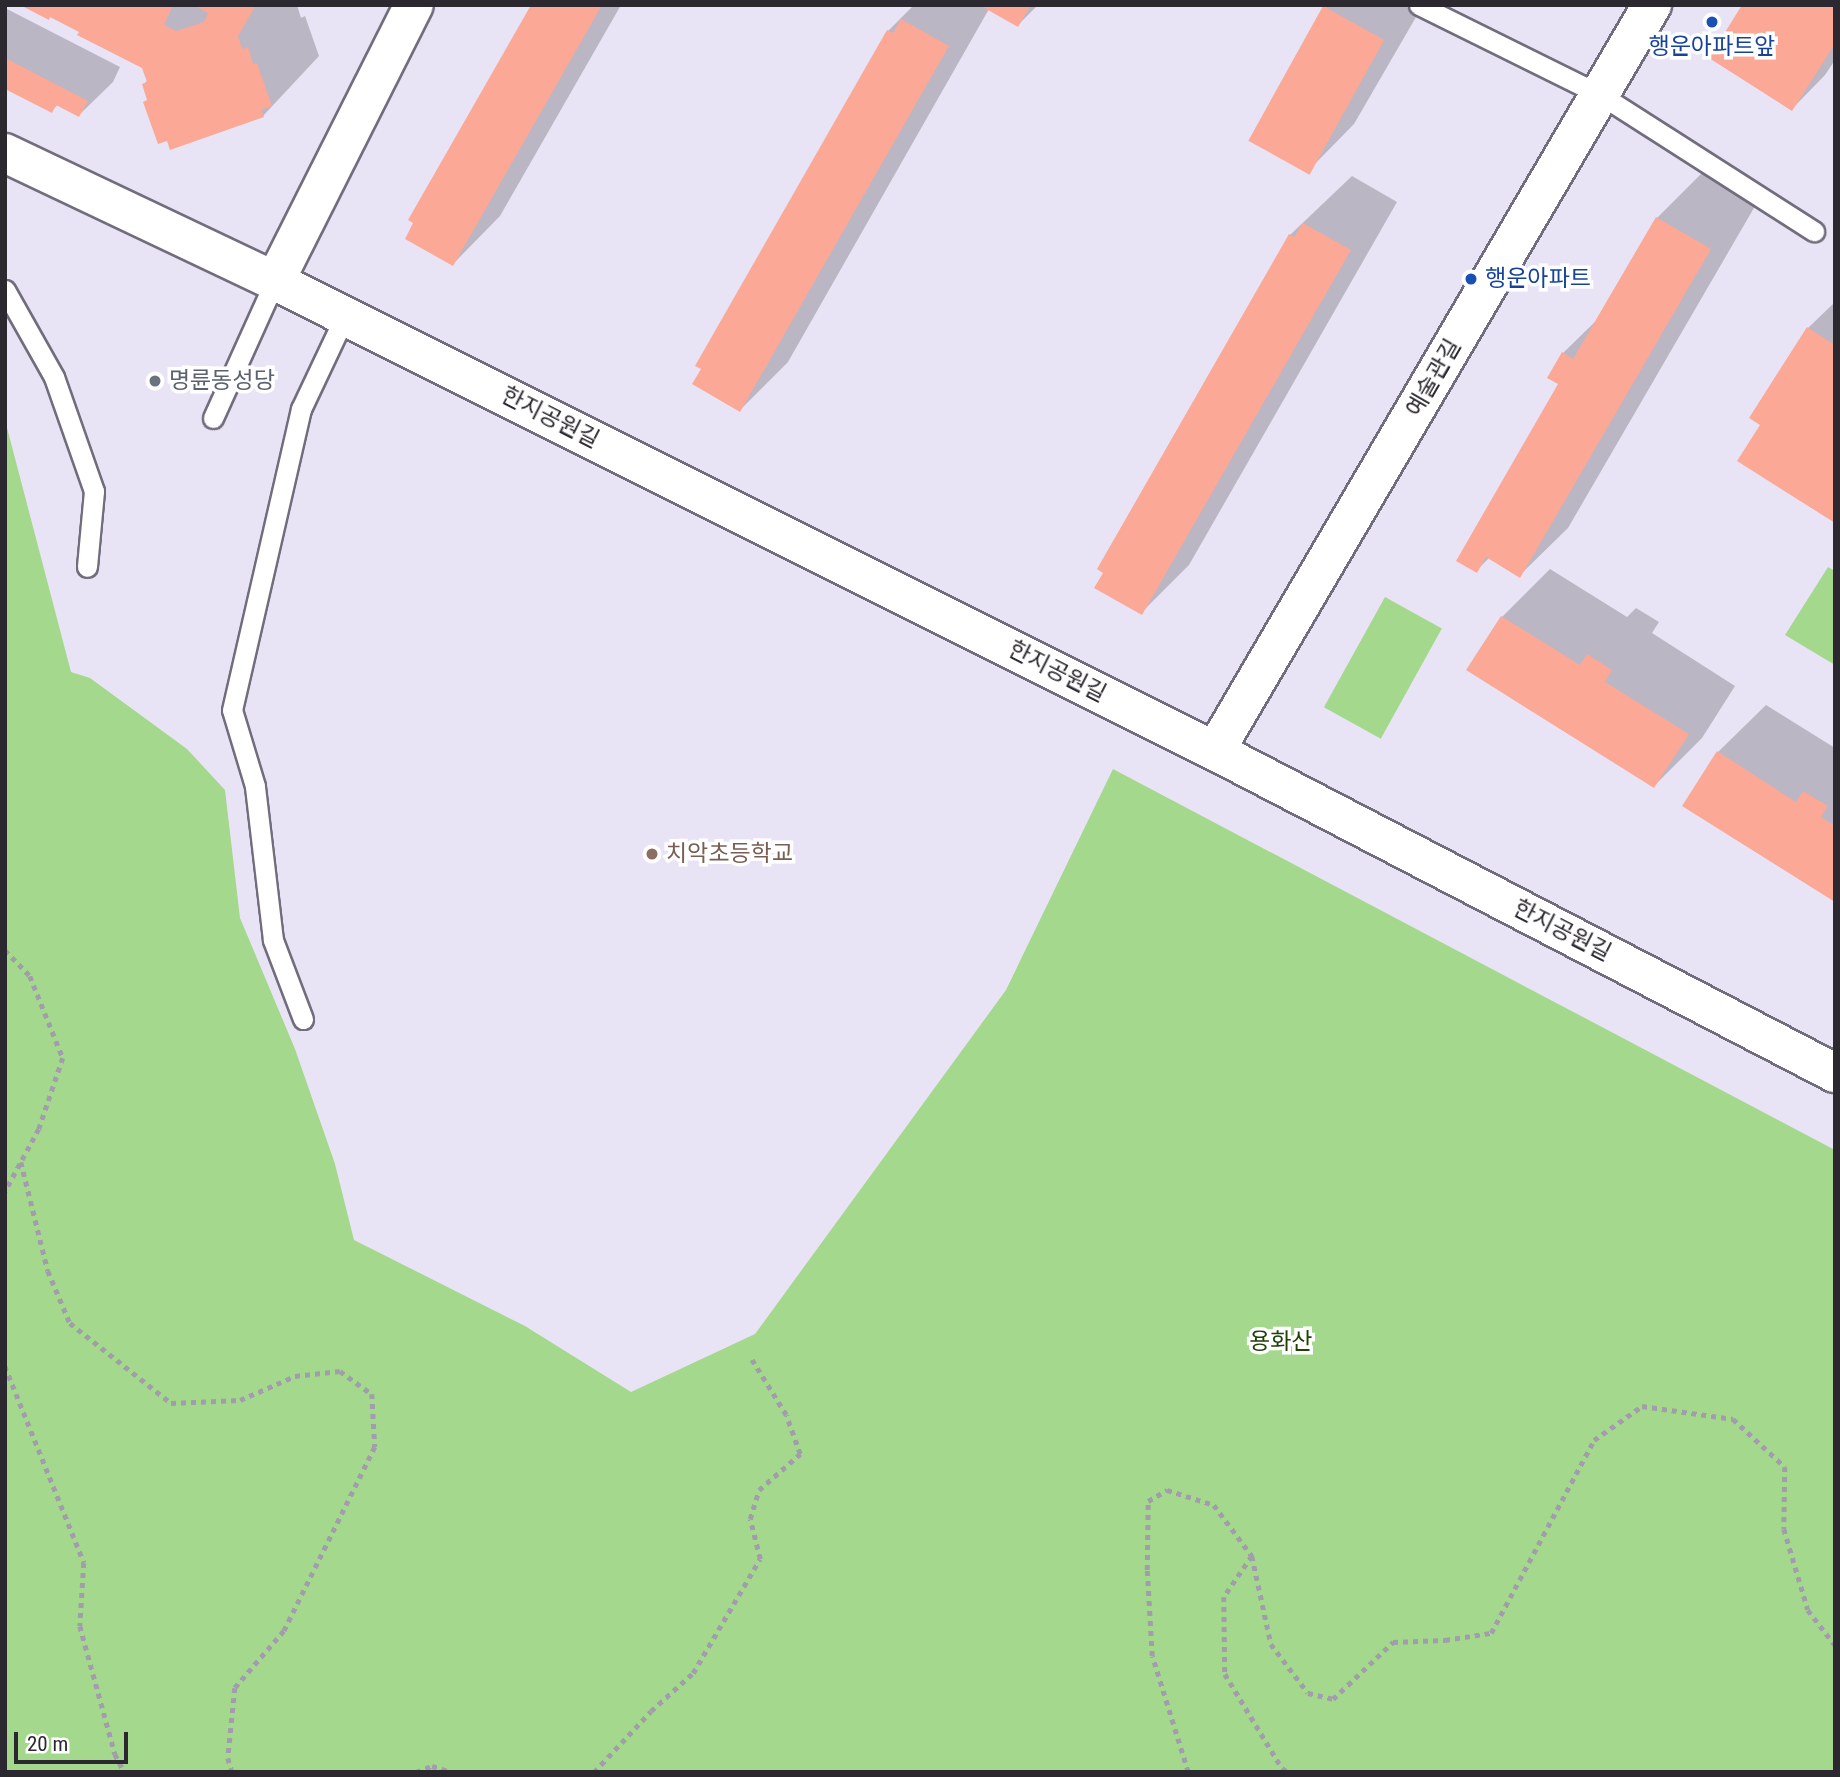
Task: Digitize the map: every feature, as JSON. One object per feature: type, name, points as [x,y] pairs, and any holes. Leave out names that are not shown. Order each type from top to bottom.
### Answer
[{"type":"street","points":[[275,281],[414,5]]},
{"type":"street","name":"예술관길","points":[[1215,751],[1652,5]]},
{"type":"street","name":"한지공원길","points":[[5,153],[275,281],[1215,751],[1835,1073]]},
{"type":"lane","points":[[1419,5],[1601,95],[1814,231]]},
{"type":"lane","points":[[213,418],[275,281]]},
{"type":"lane","points":[[5,290],[54,377],[94,491],[87,567]]},
{"type":"lane","points":[[303,1018],[272,940],[255,786],[232,710],[300,409],[345,316]]},
{"type":"path","points":[[5,950],[30,976],[63,1058],[39,1129],[5,1192]]},
{"type":"path","points":[[21,1162],[48,1271],[70,1323],[171,1403],[240,1400],[295,1376],[340,1371],[372,1394],[375,1447],[284,1631],[235,1688],[228,1758],[232,1772]]},
{"type":"path","points":[[594,1772],[651,1711],[693,1673],[760,1559],[750,1519],[759,1490],[800,1454],[786,1415],[750,1357]]},
{"type":"path","points":[[5,1366],[84,1563],[80,1626],[116,1754],[124,1772]]},
{"type":"path","points":[[1188,1772],[1152,1656],[1147,1570],[1148,1502],[1167,1490],[1214,1505],[1252,1556],[1271,1644],[1308,1693],[1333,1699],[1393,1642],[1445,1640],[1491,1633],[1594,1440],[1642,1406],[1733,1419],[1785,1467],[1784,1529],[1808,1610],[1835,1645]]},
{"type":"path","points":[[1252,1556],[1223,1597],[1225,1674],[1282,1768],[1289,1772]]},
{"type":"path","points":[[416,1772],[432,1766],[452,1772]]},
{"type":"green space","name":"용화산","points":[[5,420],[71,672],[90,678],[187,749],[225,790],[240,918],[295,1049],[335,1164],[354,1240],[525,1326],[631,1392],[755,1334],[1006,990],[1113,769],[1835,1150],[1835,1772],[5,1772]]},
{"type":"green space","points":[[1828,567],[1835,571],[1835,665],[1785,635]]},
{"type":"green space","points":[[1385,597],[1442,629],[1381,739],[1324,707]]},
{"type":"building","points":[[20,5],[173,5],[164,25],[176,31],[204,22],[208,13],[194,5],[256,5],[238,36],[242,49],[248,47],[253,64],[257,63],[272,106],[261,110],[264,117],[170,150],[167,141],[158,144],[143,102],[147,100],[142,84],[147,82],[142,68],[77,35],[79,32],[50,17],[49,20]]},
{"type":"building","points":[[531,5],[602,5],[453,266],[405,239],[413,223],[408,220]]},
{"type":"building","points":[[979,5],[1031,5],[1018,27]]},
{"type":"building","points":[[1742,5],[1835,5],[1835,44],[1792,111],[1709,58]]},
{"type":"building","points":[[1323,6],[1384,40],[1310,175],[1248,141]]},
{"type":"building","points":[[901,19],[949,46],[740,412],[692,384],[701,369],[695,366],[887,30],[893,33]]},
{"type":"building","points":[[5,58],[88,101],[79,117],[56,105],[52,113],[5,89]]},
{"type":"building","points":[[1656,217],[1711,249],[1520,578],[1486,557],[1477,573],[1456,561],[1558,384],[1547,378],[1562,352],[1573,359]]},
{"type":"building","points":[[1303,223],[1351,250],[1142,615],[1094,588],[1103,573],[1097,569],[1289,234],[1294,237]]},
{"type":"building","points":[[1807,327],[1835,345],[1835,523],[1737,461],[1760,425],[1749,418]]},
{"type":"building","points":[[1501,616],[1580,665],[1587,654],[1612,670],[1605,682],[1689,734],[1654,788],[1466,670]]},
{"type":"building","points":[[1717,751],[1796,802],[1803,791],[1828,806],[1821,817],[1835,826],[1835,902],[1682,806]]},
{"type":"place","name":"행운아파트앞","points":[[1712,22]]},
{"type":"place","name":"행운아파트","points":[[1471,279]]},
{"type":"place","name":"명륜동성당","points":[[155,381]]},
{"type":"place","name":"치악초등학교","points":[[652,854]]}]
